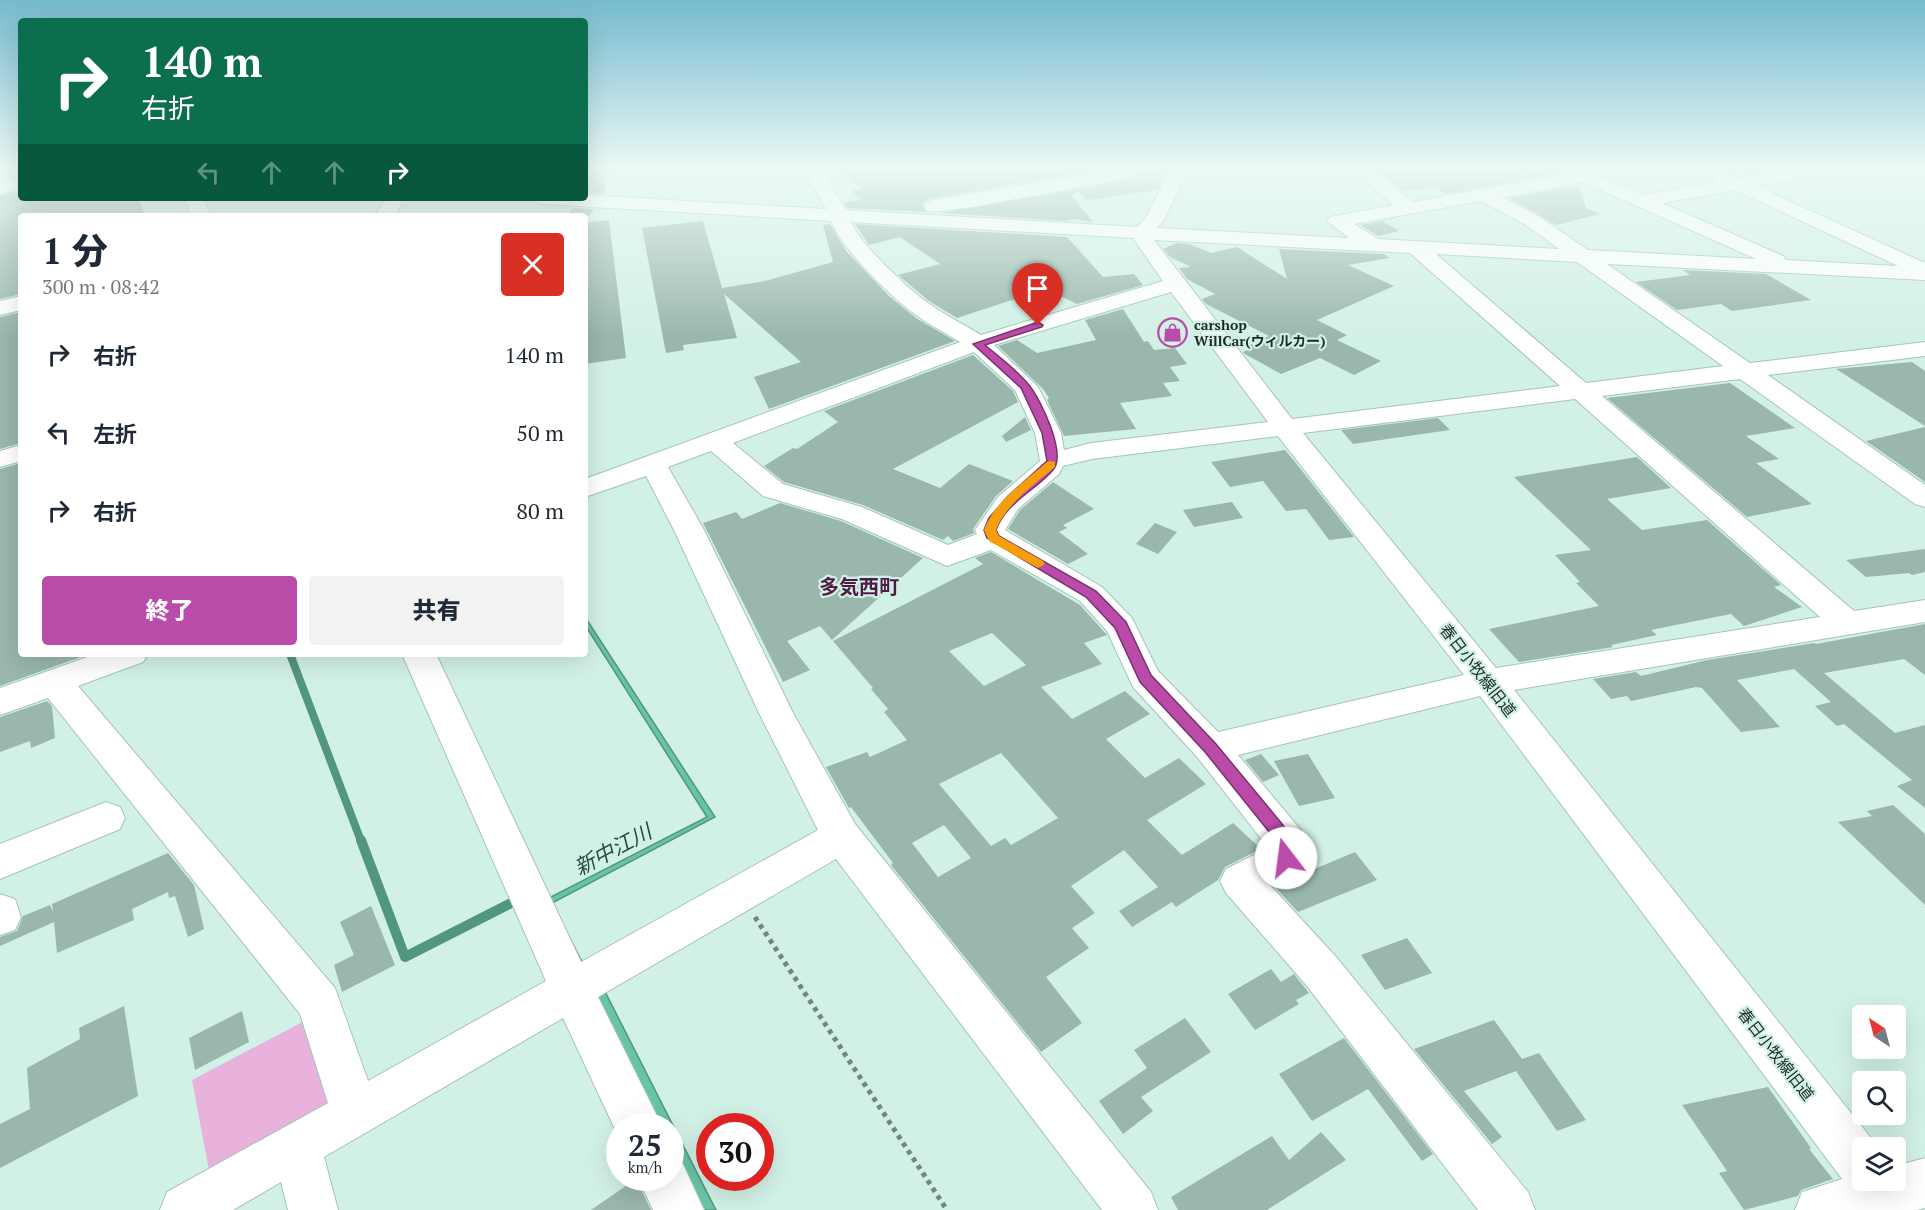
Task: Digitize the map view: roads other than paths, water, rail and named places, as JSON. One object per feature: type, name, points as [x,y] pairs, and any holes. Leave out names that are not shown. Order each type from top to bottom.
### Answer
[{"type":"street","points":[[842,224],[846,234],[911,300],[978,344],[1026,387],[1048,433],[1053,461],[1049,468],[1013,498],[993,521],[990,530],[993,538],[1091,594],[1121,626],[1145,678],[1211,748],[1286,841],[1286,858],[1240,881],[1322,972],[1510,1210]]},
{"type":"street","points":[[1004,224],[1922,274]]},
{"type":"street","points":[[1142,233],[1150,224]]},
{"type":"street","points":[[1342,224],[1374,245]]},
{"type":"street","points":[[1538,224],[1925,498]]},
{"type":"street","points":[[1696,224],[1793,267]]},
{"type":"street","points":[[1820,224],[1922,274]]},
{"type":"street","name":"春日小牧線旧道","points":[[1142,233],[1144,241],[1285,427],[1852,1140]]},
{"type":"street","points":[[1415,247],[1847,623]]},
{"type":"street","points":[[588,488],[978,344],[1178,283]]},
{"type":"street","points":[[0,308],[18,304]]},
{"type":"street","points":[[1053,461],[1091,451],[1925,349]]},
{"type":"street","points":[[714,441],[772,490],[852,513],[947,556],[993,538]]},
{"type":"street","points":[[0,459],[18,454]]},
{"type":"street","points":[[653,464],[689,530],[776,713],[842,836],[1133,1210]]},
{"type":"street","points":[[1211,748],[1488,682],[1925,611]]},
{"type":"street","points":[[0,702],[123,657]]},
{"type":"street","points":[[420,657],[583,984],[633,1113]]},
{"type":"street","points":[[55,682],[320,1002],[355,1113]]},
{"type":"street","points":[[0,862],[106,818]]},
{"type":"street","points":[[185,1210],[842,836]]},
{"type":"street","points":[[0,912],[0,917]]},
{"type":"street","points":[[297,1146],[314,1210]]},
{"type":"street","points":[[670,1191],[679,1210]]},
{"type":"street","points":[[1820,1210],[1877,1191]]},
{"type":"waterway","points":[[291,657],[361,841]]},
{"type":"waterway","points":[[361,840],[405,957],[513,902]]},
{"type":"place","name":"carshop WillCar(ウィルカー)","points":[[1173,333]]},
{"type":"district","name":"多気西町","points":[[859,587]]},
{"type":"water label","name":"新中江川","points":[[613,850]]}]
